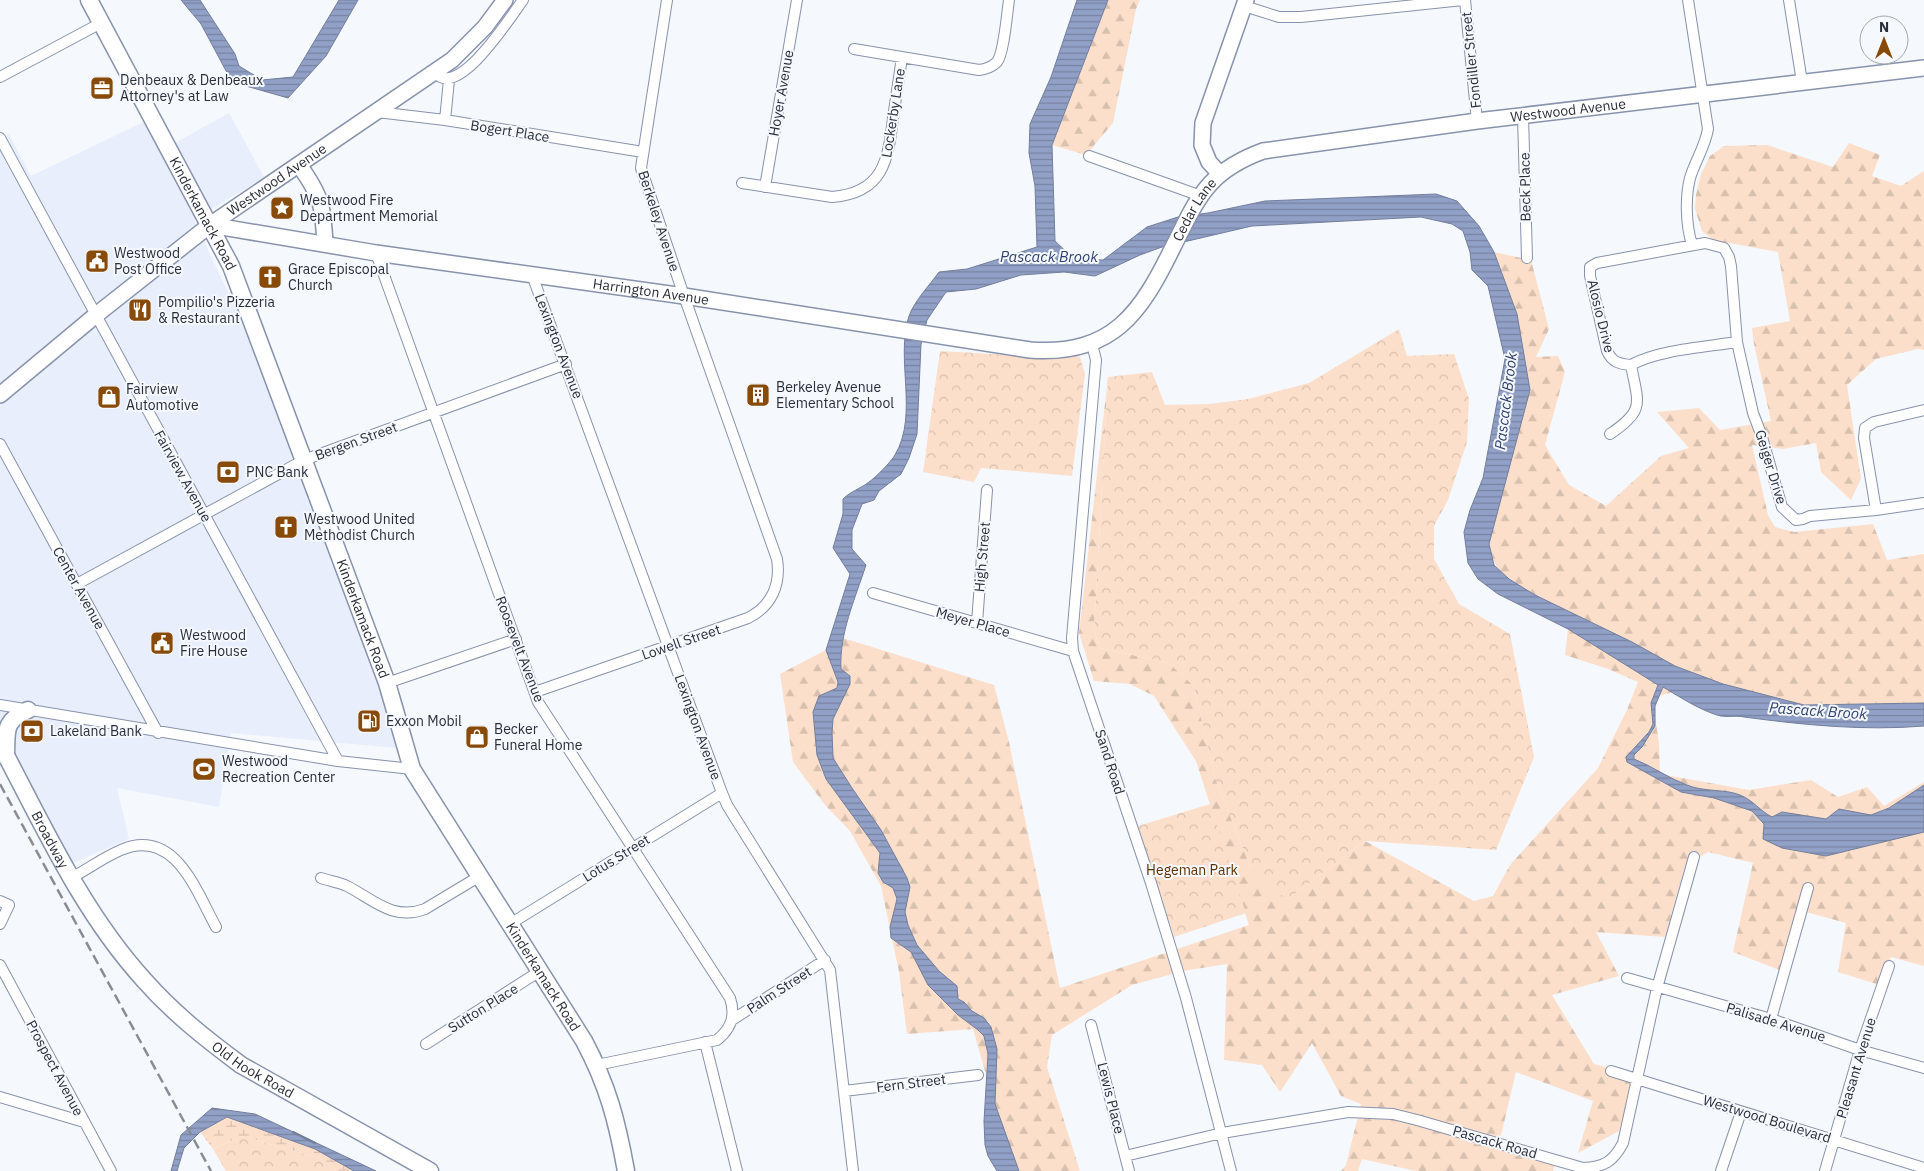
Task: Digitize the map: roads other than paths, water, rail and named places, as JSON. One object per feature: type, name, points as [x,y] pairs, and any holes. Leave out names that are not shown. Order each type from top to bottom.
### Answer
[{"type":"main road","name":"Kinderkamack Road","points":[[89,0],[231,266],[386,683],[412,769],[584,1041],[597,1065],[612,1103],[626,1171]]},
{"type":"main road","points":[[3,750],[9,722],[15,716],[28,710]]},
{"type":"main road","name":"Broadway","points":[[3,750],[71,878],[105,931]]},
{"type":"main road","name":"Old Hook Road","points":[[105,931],[126,959],[161,998],[213,1044],[263,1078],[430,1171]]},
{"type":"street","name":"Westwood Avenue","points":[[0,395],[96,315],[210,225],[435,72],[485,28],[504,0]]},
{"type":"street","points":[[435,72],[438,77],[449,80],[466,70],[477,61],[523,0]]},
{"type":"street","name":"Berkeley Avenue","points":[[667,0],[641,168],[684,296],[774,548]]},
{"type":"street","name":"Hoyer Avenue","points":[[765,187],[797,0]]},
{"type":"street","name":"Lockerby Lane","points":[[854,49],[979,70],[992,66],[1000,56],[1009,0]]},
{"type":"street","points":[[1245,3],[1279,18],[1464,0]]},
{"type":"street","name":"Fondiller Street","points":[[1464,0],[1477,121]]},
{"type":"street","points":[[1688,0],[1708,129],[1706,142],[1694,167],[1688,192],[1689,236],[1692,245]]},
{"type":"street","points":[[1789,0],[1802,82]]},
{"type":"street","name":"Cedar Lane","points":[[1092,344],[1112,333],[1133,313],[1144,298],[1201,196],[1220,174],[1209,162],[1202,145],[1203,124],[1245,3]]},
{"type":"street","points":[[0,77],[101,23]]},
{"type":"street","name":"Lockerby Lane","points":[[742,183],[832,197],[854,193],[873,180],[885,164],[889,153],[902,57]]},
{"type":"street","name":"Westwood Avenue","points":[[1220,174],[1238,162],[1263,151],[1477,121],[1924,68]]},
{"type":"street","points":[[445,120],[449,80]]},
{"type":"street","name":"Bogert Place","points":[[377,112],[445,120],[643,152]]},
{"type":"street","name":"Beck Place","points":[[1523,116],[1527,258]]},
{"type":"street","name":"Fairview Avenue","points":[[0,138],[338,761]]},
{"type":"street","points":[[1089,156],[1201,196]]},
{"type":"street","points":[[299,165],[319,194],[323,210],[325,244]]},
{"type":"street","name":"Harrington Avenue","points":[[210,225],[376,253],[684,296],[1041,351],[1071,349],[1092,344]]},
{"type":"street","name":"Geiger Drive","points":[[1692,245],[1716,244],[1724,248],[1729,257],[1737,342],[1753,413],[1782,507],[1785,511],[1796,520],[1810,516],[1876,510],[1924,503]]},
{"type":"street","name":"Alosio Drive","points":[[1692,245],[1597,263],[1590,267],[1590,276],[1610,358],[1616,363],[1631,365],[1639,360],[1664,354],[1737,342]]},
{"type":"street","name":"Roosevelt Avenue","points":[[376,253],[538,702],[730,998],[733,1007],[732,1020]]},
{"type":"street","name":"Lexington Avenue","points":[[532,275],[722,793],[825,960],[832,982],[853,1171]]},
{"type":"street","name":"Sand Road","points":[[1092,344],[1096,360],[1072,638],[1073,651],[1186,998],[1231,1171]]},
{"type":"street","name":"Bergen Street","points":[[77,584],[304,460],[566,364]]},
{"type":"street","name":"Alosio Drive","points":[[1610,434],[1628,422],[1636,408],[1637,400],[1631,365]]},
{"type":"street","points":[[1876,510],[1864,438],[1865,428],[1874,422],[1924,410]]},
{"type":"street","name":"Center Avenue","points":[[0,444],[158,733]]},
{"type":"street","name":"High Street","points":[[976,623],[987,490]]},
{"type":"street","name":"Lowell Street","points":[[535,692],[748,618],[763,609],[770,600],[778,581],[779,570],[774,548]]},
{"type":"street","name":"Meyer Place","points":[[873,593],[1073,651]]},
{"type":"street","points":[[386,683],[516,639]]},
{"type":"street","points":[[0,705],[158,733],[338,761],[412,769]]},
{"type":"street","name":"Lotus Street","points":[[510,924],[722,793]]},
{"type":"street","points":[[71,878],[120,850],[140,846],[159,848],[169,853],[182,864],[216,927]]},
{"type":"street","name":"Pascack Road","points":[[1125,1156],[1222,1134],[1348,1112],[1370,1112],[1393,1114],[1417,1120],[1583,1168],[1596,1167],[1608,1162],[1617,1155],[1623,1143],[1658,988],[1694,857]]},
{"type":"street","points":[[321,878],[345,885],[389,910],[405,913],[425,909],[480,876]]},
{"type":"street","points":[[1771,1019],[1808,888]]},
{"type":"street","points":[[0,924],[5,903]]},
{"type":"street","name":"Palm Street","points":[[732,1020],[825,960]]},
{"type":"street","name":"Prospect Avenue","points":[[0,965],[111,1171]]},
{"type":"street","name":"Pleasant Avenue","points":[[1825,1171],[1860,1050],[1889,966]]},
{"type":"street","name":"Sutton Place","points":[[426,1044],[540,971]]},
{"type":"street","name":"Palisade Avenue","points":[[1627,978],[1771,1019],[1860,1050],[1924,1068]]},
{"type":"street","points":[[597,1065],[717,1040],[723,1035],[732,1020]]},
{"type":"street","name":"Lewis Place","points":[[1091,1025],[1129,1171]]},
{"type":"street","points":[[705,1042],[737,1171]]},
{"type":"street","name":"Westwood Boulevard","points":[[1611,1071],[1924,1168]]},
{"type":"street","name":"Fern Street","points":[[844,1091],[978,1075]]},
{"type":"street","points":[[0,1096],[84,1122]]},
{"type":"street","points":[[1721,1171],[1741,1112]]},
{"type":"water","points":[[181,0],[200,0],[235,54],[239,66],[262,80],[293,77],[339,0],[358,0],[326,56],[288,98],[232,82],[201,24]]},
{"type":"water","name":"Pascack Brook","points":[[1077,0],[1108,0],[1052,145],[1055,241],[1074,259],[1103,260],[1147,227],[1178,217],[1265,201],[1436,194],[1457,201],[1479,226],[1494,252],[1517,314],[1530,390],[1489,544],[1494,565],[1509,579],[1535,595],[1632,642],[1675,666],[1723,684],[1804,705],[1924,703],[1924,726],[1879,728],[1834,726],[1741,716],[1720,716],[1696,706],[1663,687],[1655,706],[1655,726],[1642,747],[1634,755],[1634,759],[1693,787],[1740,795],[1772,817],[1782,812],[1826,819],[1839,809],[1871,815],[1889,808],[1924,785],[1924,832],[1826,856],[1782,848],[1763,839],[1764,824],[1752,811],[1714,798],[1681,792],[1627,762],[1626,757],[1649,732],[1653,724],[1651,703],[1658,685],[1568,629],[1498,594],[1478,579],[1468,563],[1464,532],[1470,510],[1483,478],[1505,359],[1488,286],[1472,270],[1470,252],[1463,231],[1452,224],[1421,217],[1252,226],[1162,247],[1095,276],[1064,272],[1021,275],[976,289],[946,292],[927,320],[921,344],[917,434],[909,458],[901,474],[879,491],[874,500],[862,504],[852,530],[852,549],[866,565],[845,630],[841,669],[850,676],[850,684],[833,719],[833,758],[881,830],[907,878],[910,887],[905,912],[908,925],[917,945],[939,971],[957,986],[958,999],[984,1018],[991,1027],[997,1049],[995,1104],[1019,1171],[997,1171],[988,1156],[985,1145],[984,1121],[988,1054],[984,1036],[958,1015],[928,985],[911,952],[891,938],[890,927],[897,899],[893,888],[883,882],[878,873],[880,853],[826,779],[817,755],[813,712],[819,696],[837,688],[838,682],[826,650],[850,574],[833,548],[843,514],[843,499],[883,470],[895,455],[902,439],[906,404],[904,350],[909,316],[918,299],[939,272],[967,269],[1037,247],[1035,186],[1029,153],[1030,124],[1051,77]]},
{"type":"water","points":[[212,1108],[255,1114],[376,1171],[354,1171],[315,1149],[227,1117],[200,1132],[184,1148],[177,1171],[171,1171],[181,1135]]},
{"type":"waterway","points":[[293,1132],[315,1143]]},
{"type":"railway","points":[[0,784],[211,1171]]},
{"type":"place","name":"Denbeaux & Denbeaux Attorney's at Law","points":[[102,88]]},
{"type":"place","name":"Westwood Fire Department Memorial","points":[[282,208]]},
{"type":"place","name":"Westwood Post Office","points":[[97,261]]},
{"type":"place","name":"Grace Episcopal Church","points":[[270,277]]},
{"type":"place","name":"Pompilio's Pizzeria & Restaurant","points":[[140,310]]},
{"type":"place","name":"Berkeley Avenue Elementary School","points":[[758,395]]},
{"type":"place","name":"Fairview Automotive","points":[[109,397]]},
{"type":"place","name":"PNC Bank","points":[[228,472]]},
{"type":"place","name":"Westwood United Methodist Church","points":[[286,527]]},
{"type":"place","name":"Westwood Fire House","points":[[162,643]]},
{"type":"place","name":"Exxon Mobil","points":[[369,721]]},
{"type":"place","name":"Lakeland Bank","points":[[32,731]]},
{"type":"place","name":"Becker Funeral Home","points":[[477,737]]},
{"type":"place","name":"Westwood Recreation Center","points":[[204,769]]},
{"type":"park label","name":"Hegeman Park","points":[[1192,870]]}]
